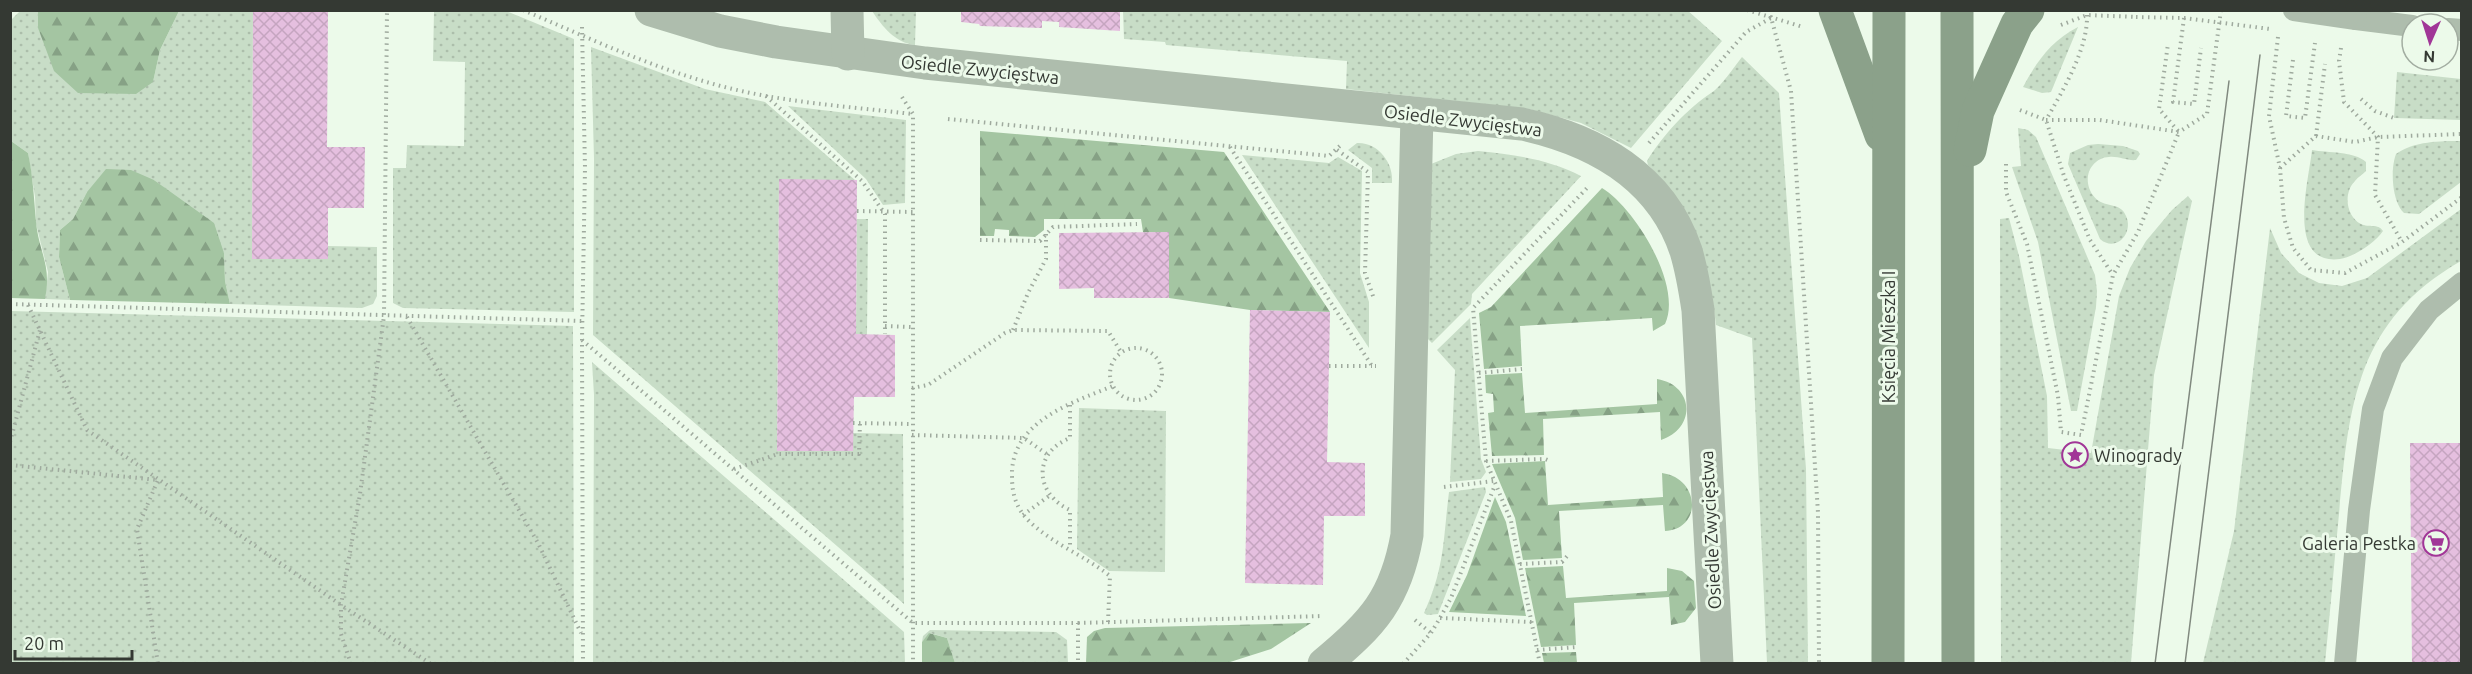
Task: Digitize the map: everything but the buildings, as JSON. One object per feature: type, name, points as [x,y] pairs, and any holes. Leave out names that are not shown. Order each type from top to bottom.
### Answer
[{"type":"street","name":"Osiedle Zwycięstwa","points":[[651,10],[720,31],[848,54],[1522,124],[1555,131],[1589,144],[1624,165],[1651,191],[1677,230],[1692,275],[1698,310],[1717,663]]},
{"type":"street","points":[[847,10],[848,54]]},
{"type":"street","name":"Księcia Mieszka I","points":[[1888,663],[1889,10]]},
{"type":"street","points":[[1957,10],[1958,663]]},
{"type":"street","points":[[1957,213],[1978,111],[2018,24],[2041,19]]},
{"type":"street","points":[[1822,20],[1888,154]]},
{"type":"street","points":[[1324,663],[1359,635],[1387,598],[1398,577],[1407,535],[1417,114]]},
{"type":"lane","points":[[2294,10],[2400,24]]},
{"type":"lane","points":[[2345,663],[2359,510],[2373,409],[2392,358],[2429,310],[2462,283]]},
{"type":"path","points":[[351,663],[341,634],[341,605],[360,494],[384,316],[387,10]]},
{"type":"path","points":[[523,10],[582,36],[688,76],[765,95],[913,114],[913,663]]},
{"type":"path","points":[[1748,10],[1772,18],[1822,20]]},
{"type":"path","points":[[1769,10],[1791,91],[1818,513],[1819,663]]},
{"type":"path","points":[[2006,162],[2006,192],[2027,244],[2058,396],[2061,432],[2081,435],[2113,275],[2138,232],[2179,132],[2207,114],[2221,10]]},
{"type":"path","points":[[2087,15],[2087,31],[2064,89],[2046,120],[2064,176],[2091,240],[2113,275]]},
{"type":"path","points":[[2041,19],[2087,15],[2184,18],[2272,30]]},
{"type":"path","points":[[1646,146],[1746,32],[1772,18]]},
{"type":"path","points":[[2184,18],[2173,102],[2194,104],[2201,48]]},
{"type":"path","points":[[582,27],[585,168],[582,340],[583,663]]},
{"type":"path","points":[[2293,60],[2286,116],[2305,118],[2316,35]]},
{"type":"path","points":[[2168,44],[2159,109],[2179,132]]},
{"type":"path","points":[[2276,57],[2269,116],[2280,168],[2284,218],[2293,248],[2311,270],[2345,273],[2402,242],[2462,197]]},
{"type":"path","points":[[2339,61],[2344,102],[2378,137],[2375,195],[2402,242]]},
{"type":"path","points":[[2280,168],[2316,136],[2325,64]]},
{"type":"path","points":[[765,95],[862,181],[883,212],[885,218],[885,334]]},
{"type":"path","points":[[2361,99],[2375,111],[2394,118]]},
{"type":"path","points":[[2020,110],[2046,120],[2100,120],[2179,132]]},
{"type":"path","points":[[948,119],[1329,156],[1348,140]]},
{"type":"path","points":[[2316,136],[2355,142],[2378,137],[2462,134]]},
{"type":"path","points":[[1230,147],[1372,366]]},
{"type":"path","points":[[1337,150],[1368,172],[1365,273],[1376,306]]},
{"type":"path","points":[[1540,663],[1511,521],[1486,461],[1473,308],[1590,184]]},
{"type":"path","points":[[857,211],[913,212]]},
{"type":"path","points":[[980,240],[1040,241],[1053,227],[1137,224]]},
{"type":"path","points":[[1013,330],[1028,293],[1046,259],[1046,234]]},
{"type":"path","points":[[10,304],[583,321]]},
{"type":"path","points":[[28,305],[87,430],[341,605],[431,663]]},
{"type":"path","points":[[407,316],[538,543],[582,635]]},
{"type":"path","points":[[885,326],[912,327]]},
{"type":"path","points":[[10,442],[40,330]]},
{"type":"path","points":[[912,388],[928,385],[1005,333],[1013,330],[1108,332],[1121,352]]},
{"type":"path","points":[[582,340],[913,623],[1078,623],[1330,616]]},
{"type":"path","points":[[1139,348],[1151,353],[1159,363],[1161,379],[1153,393],[1140,399],[1125,397],[1113,386],[1110,368],[1121,352],[1139,348]]},
{"type":"path","points":[[1329,366],[1380,367]]},
{"type":"path","points":[[1479,373],[1522,369]]},
{"type":"path","points":[[1108,622],[1110,576],[1043,532],[1023,514],[1015,500],[1011,474],[1016,452],[1024,438],[1038,422],[1113,386]]},
{"type":"path","points":[[1070,405],[1070,438],[1058,444],[1048,455],[1043,478],[1049,496],[1059,505],[1070,510],[1070,549]]},
{"type":"path","points":[[853,423],[912,424]]},
{"type":"path","points":[[734,470],[778,454],[859,454],[860,423]]},
{"type":"path","points":[[912,435],[1024,438],[1048,455]]},
{"type":"path","points":[[1486,461],[1545,459],[1550,461]]},
{"type":"path","points":[[10,465],[158,480]]},
{"type":"path","points":[[158,480],[137,529],[158,663]]},
{"type":"path","points":[[1409,486],[1448,487],[1495,482]]},
{"type":"path","points":[[1403,663],[1431,633],[1451,598],[1495,482]]},
{"type":"path","points":[[1023,514],[1049,496]]},
{"type":"path","points":[[1520,564],[1562,562],[1569,554]]},
{"type":"path","points":[[1440,618],[1532,622]]},
{"type":"path","points":[[1078,623],[1078,663]]},
{"type":"path","points":[[1537,650],[1577,647]]},
{"type":"green space","points":[[38,10],[179,11],[160,50],[153,82],[136,94],[78,93],[54,71],[38,28]]},
{"type":"green space","points":[[1687,10],[1722,41],[1631,148],[1581,123],[1529,109],[1346,89],[1347,61],[1166,45],[1165,42],[1124,39],[1123,11]]},
{"type":"green space","points":[[20,11],[38,11],[38,28],[153,82],[160,50],[179,11],[253,11],[252,259],[328,259],[328,246],[377,247],[377,296],[373,304],[362,308],[230,304],[225,281],[224,253],[181,201],[154,180],[87,192],[73,219],[60,230],[59,257],[70,300],[45,299],[48,272],[36,224],[35,197],[28,153],[11,141],[11,20]]},
{"type":"green space","points":[[434,11],[506,11],[574,39],[574,312],[403,308],[393,303],[393,168],[406,168],[407,145],[464,146],[465,62],[433,61]]},
{"type":"green space","points":[[872,11],[916,11],[915,45],[895,37]]},
{"type":"green space","points":[[2078,27],[2051,92],[2042,93],[2023,87],[2052,45]]},
{"type":"green space","points":[[591,47],[705,89],[765,102],[855,180],[779,180],[777,450],[853,451],[853,433],[903,434],[904,604],[593,335],[594,159]]},
{"type":"green space","points":[[1742,57],[1779,93],[1806,469],[1808,663],[1767,663],[1752,338],[1716,325],[1709,280],[1697,238],[1677,200],[1647,161],[1676,123],[1719,86]]},
{"type":"green space","points":[[2397,72],[2461,79],[2461,120],[2394,118]]},
{"type":"green space","points":[[788,106],[906,120],[905,203],[883,205],[866,179]]},
{"type":"green space","points":[[2018,128],[2028,130],[2036,137],[2095,275],[2096,307],[2077,411],[2071,411],[2038,242],[2012,167],[2021,166]]},
{"type":"green space","points":[[980,131],[1224,152],[1330,312],[1250,310],[1169,298],[1169,233],[1143,232],[1141,219],[1044,219],[1044,230],[1035,237],[1009,236],[1009,230],[995,229],[994,236],[980,236]]},
{"type":"green space","points":[[11,141],[28,153],[36,222],[46,268],[45,299],[11,298]]},
{"type":"green space","points":[[2461,141],[2461,182],[2419,214],[2404,213],[2397,201],[2393,185],[2396,154],[2419,144]]},
{"type":"green space","points":[[1357,143],[1372,146],[1383,155],[1390,168],[1392,183],[1372,183],[1372,168],[1348,150]]},
{"type":"green space","points":[[2088,145],[2123,146],[2138,151],[2140,154],[2136,160],[2102,158],[2095,163],[2088,174],[2089,189],[2095,198],[2121,209],[2126,216],[2128,229],[2126,234],[2112,244],[2100,239],[2068,164],[2070,153]]},
{"type":"green space","points":[[2312,150],[2348,154],[2366,162],[2366,171],[2351,186],[2348,198],[2349,210],[2361,224],[2379,227],[2383,231],[2375,240],[2346,258],[2323,258],[2312,249],[2306,235],[2305,200]]},
{"type":"green space","points":[[1478,151],[1544,162],[1581,176],[1472,294],[1471,304],[1432,343],[1426,337],[1431,164],[1456,154]]},
{"type":"green space","points":[[1242,155],[1329,163],[1338,157],[1362,171],[1360,273],[1369,302],[1369,348]]},
{"type":"green space","points":[[106,169],[131,170],[154,180],[214,223],[224,253],[225,281],[230,304],[70,300],[59,257],[60,230],[73,219],[87,192]]},
{"type":"green space","points":[[1602,188],[1628,212],[1653,249],[1667,290],[1669,308],[1665,324],[1653,331],[1652,318],[1520,326],[1522,366],[1484,369],[1479,313],[1491,307]]},
{"type":"green space","points":[[2188,196],[2192,201],[2154,375],[2131,663],[2001,663],[2000,219],[2009,218],[2019,256],[2047,396],[2048,448],[2091,453],[2119,296],[2130,268],[2146,241],[2172,210]]},
{"type":"green space","points":[[2461,209],[2461,261],[2426,285],[2399,311],[2379,339],[2364,369],[2354,402],[2343,474],[2325,663],[2203,663],[2234,531],[2270,228],[2281,253],[2299,273],[2319,283],[2342,286],[2367,278]]},
{"type":"green space","points":[[857,219],[868,219],[867,335],[856,334]]},
{"type":"green space","points":[[11,311],[573,326],[574,663],[11,663]]},
{"type":"green space","points":[[1470,318],[1481,459],[1486,472],[1481,479],[1450,482],[1455,370],[1437,350]]},
{"type":"green space","points":[[592,362],[904,632],[905,663],[593,663],[594,395]]},
{"type":"green space","points":[[1522,373],[1525,413],[1657,404],[1657,379],[1678,389],[1684,398],[1685,417],[1681,426],[1673,434],[1661,440],[1660,412],[1543,419],[1544,455],[1492,456],[1488,413],[1494,412],[1493,394],[1486,393],[1485,375]]},
{"type":"green space","points":[[1079,408],[1166,411],[1165,572],[1109,571],[1077,549]]},
{"type":"green space","points":[[1545,461],[1548,505],[1663,497],[1662,473],[1675,477],[1684,484],[1690,493],[1691,513],[1686,522],[1677,528],[1665,531],[1663,505],[1559,511],[1562,558],[1523,560],[1515,518],[1492,464]]},
{"type":"green space","points":[[1485,487],[1486,492],[1438,614],[1427,615],[1424,613],[1440,567],[1449,492]]},
{"type":"green space","points":[[1495,497],[1506,522],[1526,616],[1449,612],[1467,575]]},
{"type":"green space","points":[[1563,566],[1566,598],[1667,591],[1667,568],[1682,571],[1694,581],[1696,608],[1685,622],[1671,625],[1669,597],[1574,603],[1576,645],[1541,647],[1525,568]]},
{"type":"green space","points":[[1311,623],[1271,649],[1227,663],[1086,663],[1087,637],[1094,631],[1105,628]]},
{"type":"green space","points":[[930,630],[1056,632],[1067,640],[1068,663],[955,663],[947,638],[930,633],[922,642],[923,636]]},
{"type":"green space","points":[[929,633],[947,638],[955,663],[922,663],[922,642]]},
{"type":"green space","points":[[1576,652],[1577,663],[1544,663],[1542,653]]},
{"type":"tram line","points":[[2185,664],[2260,55]]},
{"type":"tram line","points":[[2155,664],[2229,81]]},
{"type":"place","name":"Winogrady","points":[[2075,455]]},
{"type":"place","name":"Galeria Pestka","points":[[2436,543]]}]
